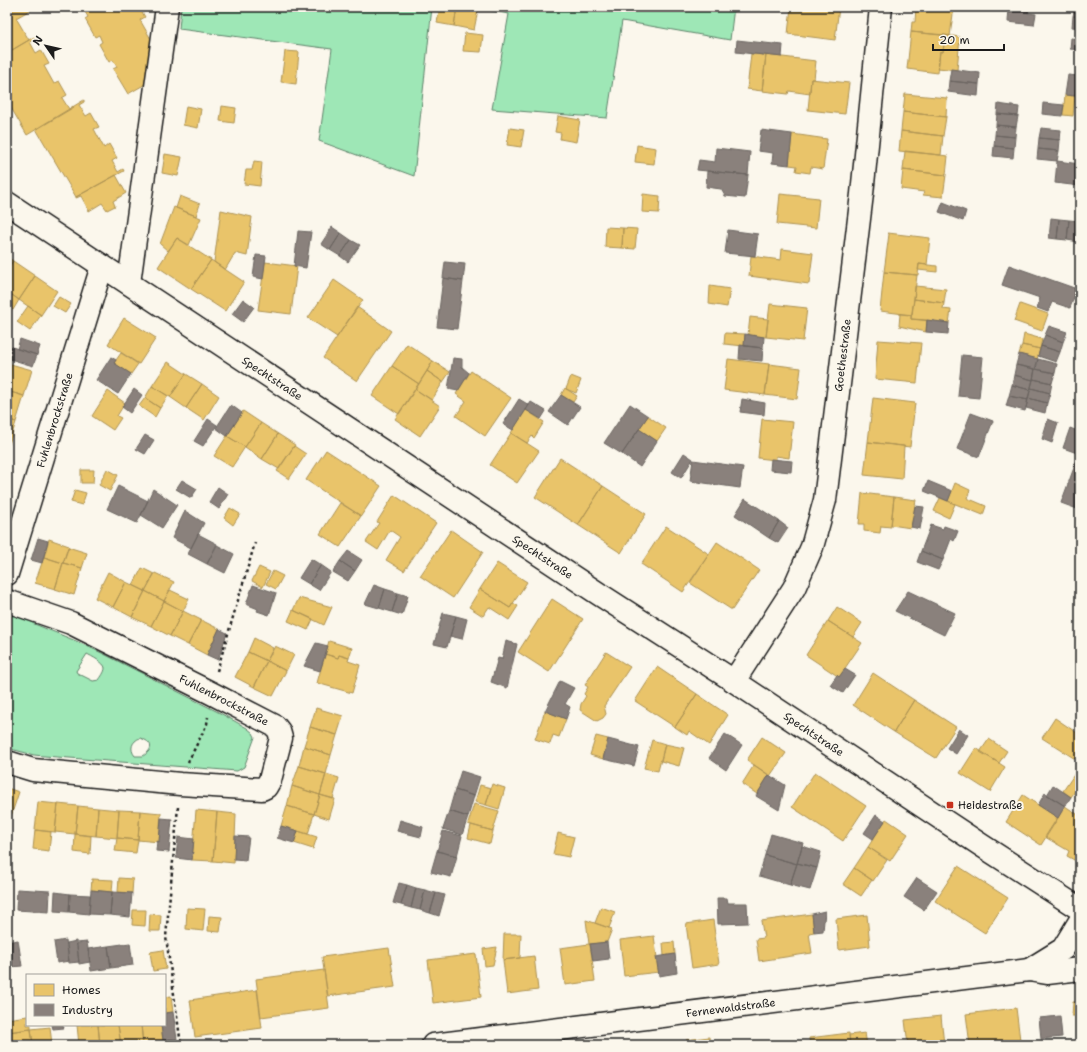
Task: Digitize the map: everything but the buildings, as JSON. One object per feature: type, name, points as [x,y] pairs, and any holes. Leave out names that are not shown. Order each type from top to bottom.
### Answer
[{"type":"street","points":[[129,284],[167,7]]},
{"type":"street","name":"Goethestraße","points":[[734,681],[794,588],[812,547],[825,500],[862,194],[881,7]]},
{"type":"street","name":"Spechtstraße","points":[[7,203],[981,845],[1080,908]]},
{"type":"street","name":"Fuhlenbrockstraße","points":[[7,574],[102,266]]},
{"type":"street","name":"Fuhlenbrockstraße","points":[[7,601],[78,626],[275,726],[279,731],[281,738],[270,780],[266,787],[262,789],[180,784],[33,770],[7,762]]},
{"type":"street","name":"Fernewaldstraße","points":[[1028,970],[1063,949],[1080,921]]},
{"type":"street","name":"Fernewaldstraße","points":[[433,1045],[1028,970],[1047,973],[1080,969]]},
{"type":"green space","points":[[181,7],[432,7],[414,176],[319,141],[332,49],[179,29]]},
{"type":"green space","points":[[472,7],[734,7],[730,40],[622,21],[607,118],[492,109],[509,14]]},
{"type":"green space","points":[[14,614],[34,619],[32,623],[104,654],[247,728],[255,737],[244,767],[237,771],[44,756],[7,748],[7,624]],"holes":[[[87,654],[98,660],[105,668],[99,680],[93,681],[77,673],[76,671]],[[140,738],[148,742],[150,744],[150,748],[149,751],[143,756],[135,756],[132,751],[132,746],[133,743]]]},
{"type":"place","name":"Heidestraße","points":[[950,805]]}]
